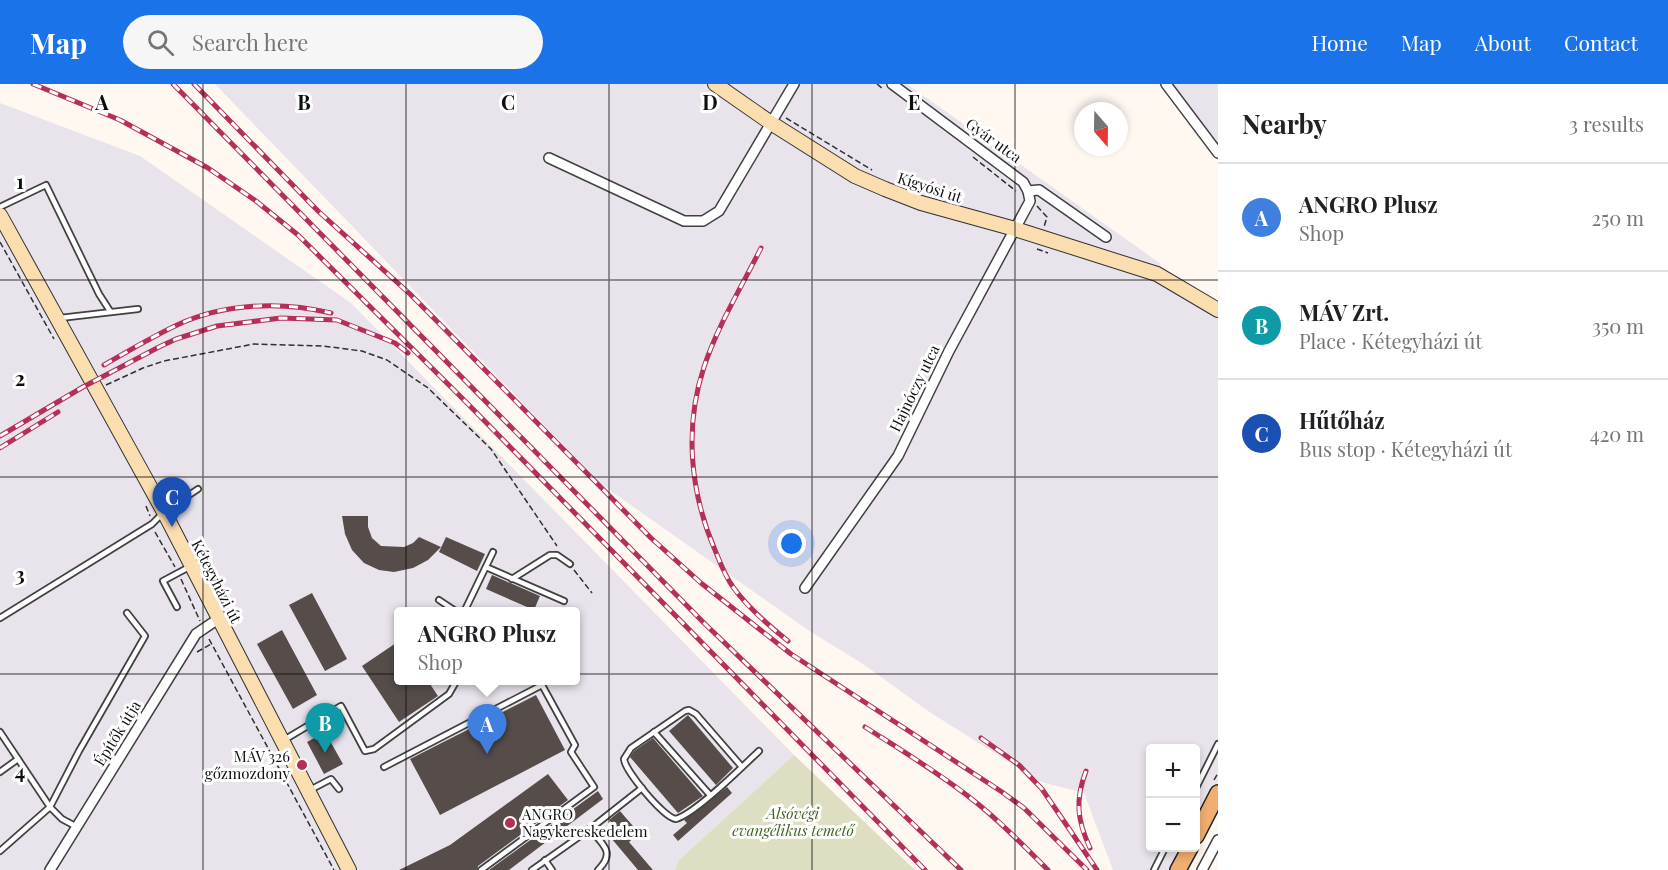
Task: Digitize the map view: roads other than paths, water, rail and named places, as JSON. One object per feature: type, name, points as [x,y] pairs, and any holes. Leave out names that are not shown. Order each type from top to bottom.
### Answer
[{"type":"main road","points":[[1200,828],[1218,793]]},
{"type":"main road","points":[[1178,870],[1188,852]]},
{"type":"street","name":"Kígyósi út","points":[[715,84],[774,118],[855,176],[921,203],[1017,223],[1043,231],[1156,274],[1218,310]]},
{"type":"street","points":[[549,158],[684,221],[703,221],[719,211],[794,84]]},
{"type":"street","points":[[1166,84],[1218,153]]},
{"type":"street","name":"Gyár utca","points":[[889,87],[1023,182],[1029,196],[1039,190],[1106,237]]},
{"type":"street","name":"Hajnóczy utca","points":[[805,588],[898,456],[1029,196]]},
{"type":"street","name":"Kétegyházi út","points":[[0,215],[164,512],[185,570],[218,619],[349,870]]},
{"type":"street","name":"Építők útja","points":[[50,870],[196,634],[218,619]]},
{"type":"street","points":[[1202,870],[1218,840]]},
{"type":"lane","points":[[0,207],[46,185],[99,294],[110,311]]},
{"type":"lane","points":[[57,319],[138,309]]},
{"type":"lane","points":[[0,618],[152,524],[164,512],[198,489]]},
{"type":"lane","points":[[466,607],[493,552]]},
{"type":"lane","points":[[512,579],[550,555],[557,555],[570,564]]},
{"type":"lane","points":[[486,567],[564,601]]},
{"type":"lane","points":[[177,607],[163,582],[185,570]]},
{"type":"lane","points":[[439,600],[450,607]]},
{"type":"lane","points":[[0,851],[50,807],[79,751],[145,636],[127,613]]},
{"type":"lane","points":[[282,741],[341,706],[365,751],[374,748],[449,694],[455,685]]},
{"type":"lane","points":[[384,766],[542,685],[575,745],[571,752],[594,787],[482,870]]},
{"type":"lane","points":[[741,767],[693,711],[685,711],[654,732],[631,748],[624,759],[642,788],[668,817],[676,819],[691,812],[759,751]]},
{"type":"lane","points":[[0,732],[50,807],[62,819],[77,827]]},
{"type":"lane","points":[[654,732],[710,795]]},
{"type":"lane","points":[[1200,780],[1218,744]]},
{"type":"lane","points":[[0,772],[18,759]]},
{"type":"lane","points":[[308,792],[332,779],[339,789]]},
{"type":"lane","points":[[532,870],[642,788]]},
{"type":"lane","points":[[590,829],[607,851],[607,859],[598,870]]},
{"type":"lane","points":[[1154,870],[1163,852]]},
{"type":"lane","points":[[545,861],[552,870]]},
{"type":"railway","points":[[33,84],[120,120],[208,168],[256,201],[298,235],[463,399],[925,870]]},
{"type":"railway","points":[[173,84],[704,623],[961,870]]},
{"type":"railway","points":[[194,84],[318,211],[410,294],[651,538],[701,583],[791,654],[1024,808],[1087,870]]},
{"type":"railway","points":[[761,248],[723,321],[704,367],[694,413],[693,459],[700,505],[728,578],[752,609],[788,641]]},
{"type":"railway","points":[[104,365],[177,325],[214,312],[233,308],[273,306],[331,313]]},
{"type":"railway","points":[[0,436],[83,387],[159,347],[217,326],[281,318],[337,320],[395,343],[408,353]]},
{"type":"railway","points":[[0,448],[58,412]]},
{"type":"railway","points":[[865,727],[973,800],[1048,870]]},
{"type":"railway","points":[[981,738],[1019,765],[1042,789],[1097,870]]},
{"type":"railway","points":[[1086,771],[1080,791],[1079,810],[1082,828],[1090,848]]},
{"type":"place","name":"Hűtőház","points":[[172,527]]},
{"type":"place","name":"MÁV Zrt.","points":[[325,753]]},
{"type":"place","name":"ANGRO Plusz","points":[[487,754]]},
{"type":"place","name":"MÁV 326 gőzmozdony","points":[[302,765]]},
{"type":"place","name":"ANGRO Nagykereskedelem","points":[[510,823]]},
{"type":"park label","name":"Alsóvégi evangélikus temető","points":[[793,822]]}]
